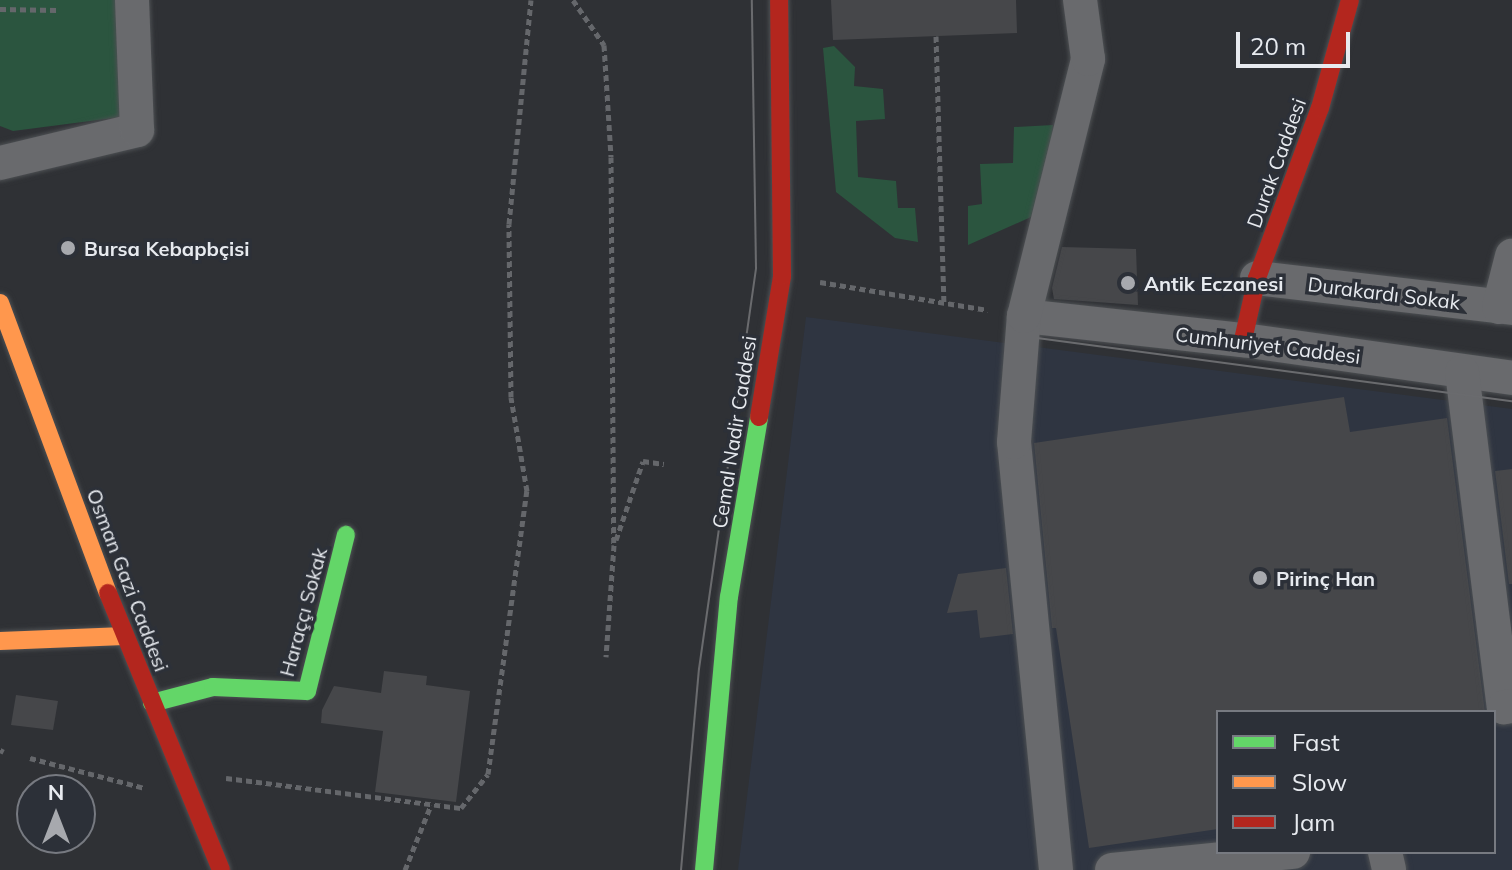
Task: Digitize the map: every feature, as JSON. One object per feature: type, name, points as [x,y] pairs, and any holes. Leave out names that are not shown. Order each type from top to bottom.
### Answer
[{"type":"main road","name":"Cemal Nadir Caddesi","points":[[704,870],[706,810],[729,597],[782,276],[779,0]]},
{"type":"main road","name":"Durak Caddesi","points":[[1243,340],[1257,278],[1320,108],[1350,0]]},
{"type":"main road","name":"Osman Gazi Caddesi","points":[[0,303],[124,636],[221,870]]},
{"type":"main road","name":"Haraççı Sokak","points":[[152,703],[213,687],[307,691],[346,535]]},
{"type":"main road","points":[[0,641],[124,636]]},
{"type":"street","points":[[0,163],[137,130],[132,0]]},
{"type":"street","points":[[1056,870],[1014,442],[1024,316],[1088,59],[1080,0]]},
{"type":"street","points":[[1505,308],[1512,256]]},
{"type":"street","name":"Durakardı Sokak","points":[[1257,278],[1505,308]]},
{"type":"street","name":"Cumhuriyet Caddesi","points":[[1024,316],[1243,340],[1512,378]]},
{"type":"street","points":[[1462,372],[1504,707],[1512,706]]},
{"type":"street","points":[[1112,870],[1273,854]]},
{"type":"path","points":[[213,777],[461,808],[488,774],[527,491],[511,397],[509,224],[531,0]]},
{"type":"path","points":[[573,0],[604,45],[611,157],[614,545],[606,657]]},
{"type":"path","points":[[0,9],[57,10]]},
{"type":"path","points":[[936,36],[944,303]]},
{"type":"path","points":[[782,276],[1024,316]]},
{"type":"path","points":[[614,545],[643,461],[664,464]]},
{"type":"path","points":[[30,758],[156,791]]},
{"type":"path","points":[[405,870],[431,805]]},
{"type":"shaded area","points":[[806,317],[1512,409],[1512,870],[738,870]]},
{"type":"green space","points":[[0,0],[123,0],[129,116],[13,131],[0,126]]},
{"type":"green space","points":[[834,46],[855,67],[854,86],[883,89],[885,119],[856,121],[858,177],[896,181],[898,208],[915,208],[918,242],[895,238],[836,192],[823,48]]},
{"type":"green space","points":[[1053,125],[1049,177],[1031,217],[968,245],[968,206],[982,204],[980,164],[1013,163],[1014,127]]},
{"type":"building","points":[[831,0],[1016,0],[1017,33],[833,40]]},
{"type":"building","points":[[1062,247],[1136,249],[1138,305],[1054,299],[1052,288]]},
{"type":"building","name":"Pirinç Han","points":[[1344,397],[1350,432],[1447,418],[1485,710],[1216,710],[1216,829],[1089,848],[1056,628],[1052,628],[1034,443]]},
{"type":"building","points":[[1512,469],[1512,584],[1509,584],[1495,471]]},
{"type":"building","points":[[1006,568],[1013,634],[980,638],[977,610],[947,613],[958,574]]},
{"type":"building","points":[[384,671],[427,676],[426,685],[470,691],[456,802],[375,792],[383,731],[321,723],[322,710],[334,686],[381,693]]},
{"type":"building","points":[[16,695],[58,701],[53,730],[11,725]]},
{"type":"tram line","points":[[681,870],[699,669],[756,268],[752,0]]},
{"type":"tram line","points":[[1037,338],[1512,401]]},
{"type":"traffic: fast","points":[[704,870],[729,597],[759,417]]},
{"type":"traffic: fast","points":[[152,703],[213,687],[307,691],[346,535]]},
{"type":"traffic: slow","points":[[0,303],[108,593]]},
{"type":"traffic: slow","points":[[0,641],[124,636]]},
{"type":"traffic: jam","points":[[759,417],[782,276],[779,0]]},
{"type":"traffic: jam","points":[[1243,340],[1257,278],[1320,108],[1350,0]]},
{"type":"traffic: jam","points":[[108,593],[221,870]]},
{"type":"place","name":"Bursa Kebapbçisi","points":[[68,248]]},
{"type":"place","name":"Antik Eczanesi","points":[[1128,283]]},
{"type":"place","name":"Pirinç Han","points":[[1260,578]]}]
